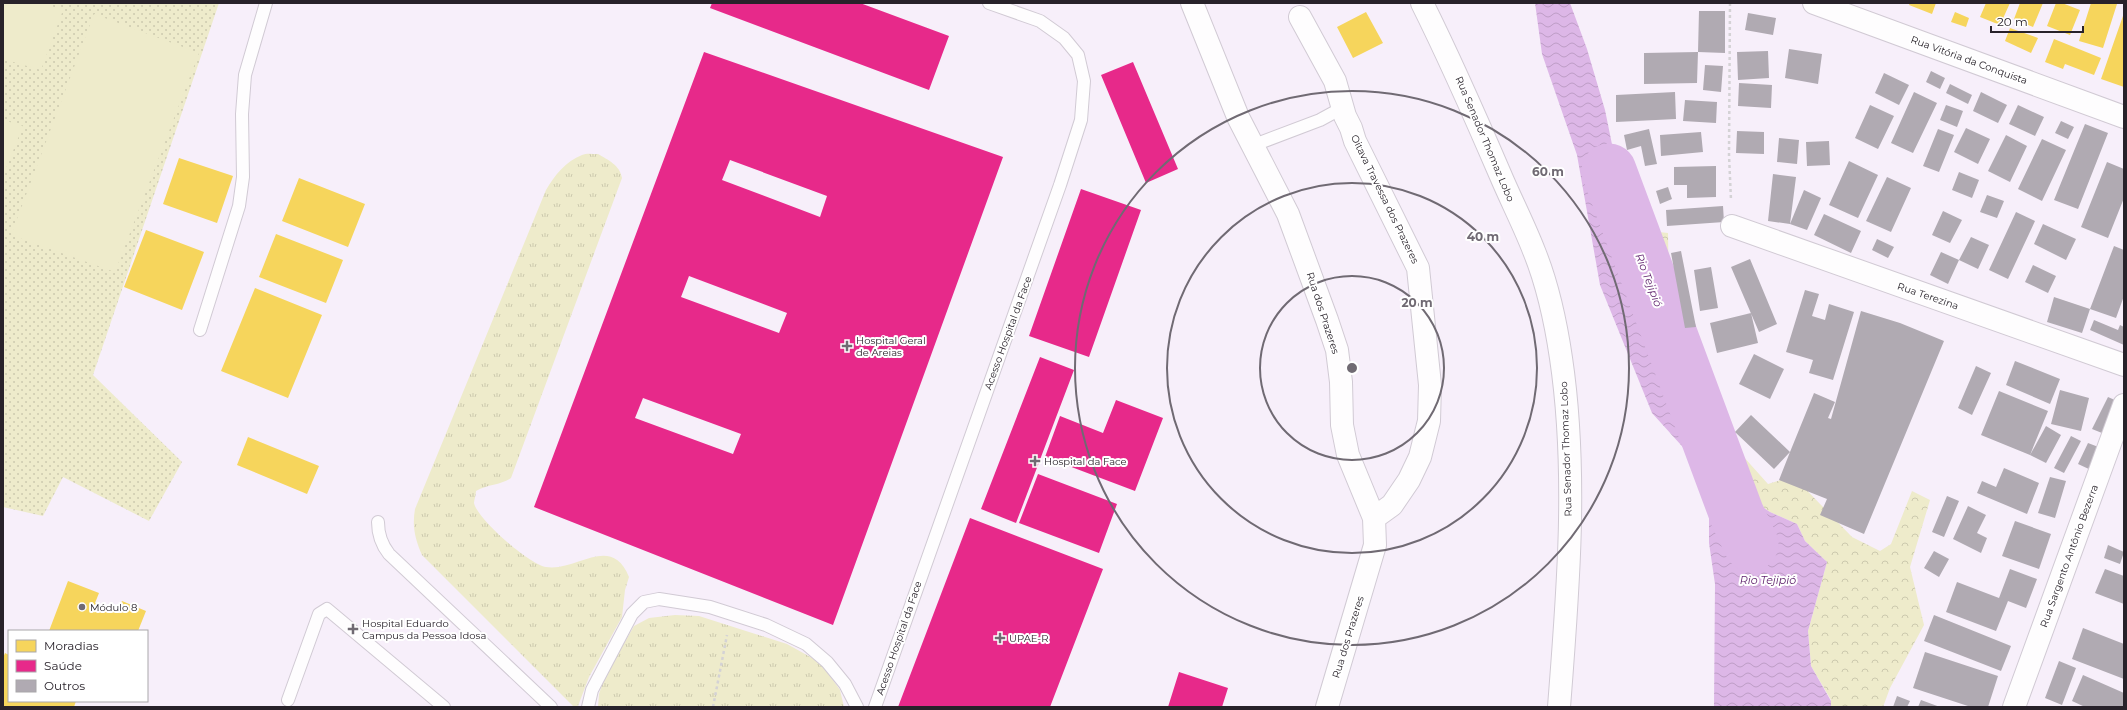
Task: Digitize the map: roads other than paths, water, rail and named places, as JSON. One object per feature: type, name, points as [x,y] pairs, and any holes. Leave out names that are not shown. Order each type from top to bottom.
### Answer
[{"type":"street","name":"Rua dos Prazeres","points":[[1192,3],[1238,117],[1254,145],[1288,214],[1335,344],[1341,382],[1342,425],[1348,455],[1374,518],[1376,545],[1327,707]]},
{"type":"street","name":"Rua Senador Thomaz Lobo","points":[[1422,3],[1451,61],[1535,253],[1551,309],[1561,357],[1566,398],[1570,495],[1567,606],[1559,707]]},
{"type":"street","name":"Rua Vitória da Conquista","points":[[1814,3],[2124,117]]},
{"type":"street","name":"Oitava Travessa dos Prazeres","points":[[1300,17],[1335,80],[1342,108],[1355,141],[1418,268],[1430,385],[1429,421],[1420,458],[1409,480],[1392,505],[1374,518]]},
{"type":"street","name":"Rua Terezina","points":[[1732,226],[2124,365]]},
{"type":"street","name":"Rua Sargento Antônio Bezerra","points":[[2014,707],[2124,405]]},
{"type":"lane","points":[[200,330],[239,206],[243,177],[242,114],[245,75],[266,3]]},
{"type":"lane","name":"Acesso Hospital da Face","points":[[875,707],[1082,120],[1084,81],[1078,55],[1064,38],[1040,21],[988,3]]},
{"type":"lane","points":[[1254,145],[1320,120],[1342,108]]},
{"type":"lane","points":[[378,522],[378,532],[382,545],[389,554],[551,707]]},
{"type":"lane","points":[[588,707],[592,690],[632,614],[644,602],[660,599],[710,607],[766,625],[806,644],[832,668],[845,684],[857,707]]},
{"type":"lane","points":[[288,700],[319,614],[327,609],[444,707]]},
{"type":"water","name":"Rio Tejipió","points":[[1535,3],[1570,3],[1587,49],[1605,110],[1615,159],[1627,182],[1640,230],[1623,272],[1692,440],[1726,479],[1744,495],[1770,512],[1797,524],[1805,541],[1827,562],[1808,631],[1811,666],[1831,701],[1831,707],[1714,707],[1715,584],[1709,543],[1709,494],[1705,476],[1690,455],[1652,413],[1600,285],[1577,155],[1542,54]]},
{"type":"waterway","name":"Rio Tejipió","points":[[1609,171],[1737,515],[1751,544]]},
{"type":"place","name":"Hospital Geral de Areias","points":[[847,346]]},
{"type":"place","name":"Hospital da Face","points":[[1035,461]]},
{"type":"place","name":"Módulo 8","points":[[82,607]]},
{"type":"place","name":"Hospital Eduardo Campus da Pessoa Idosa","points":[[353,629]]},
{"type":"place","name":"UPAE-R","points":[[1000,638]]}]
